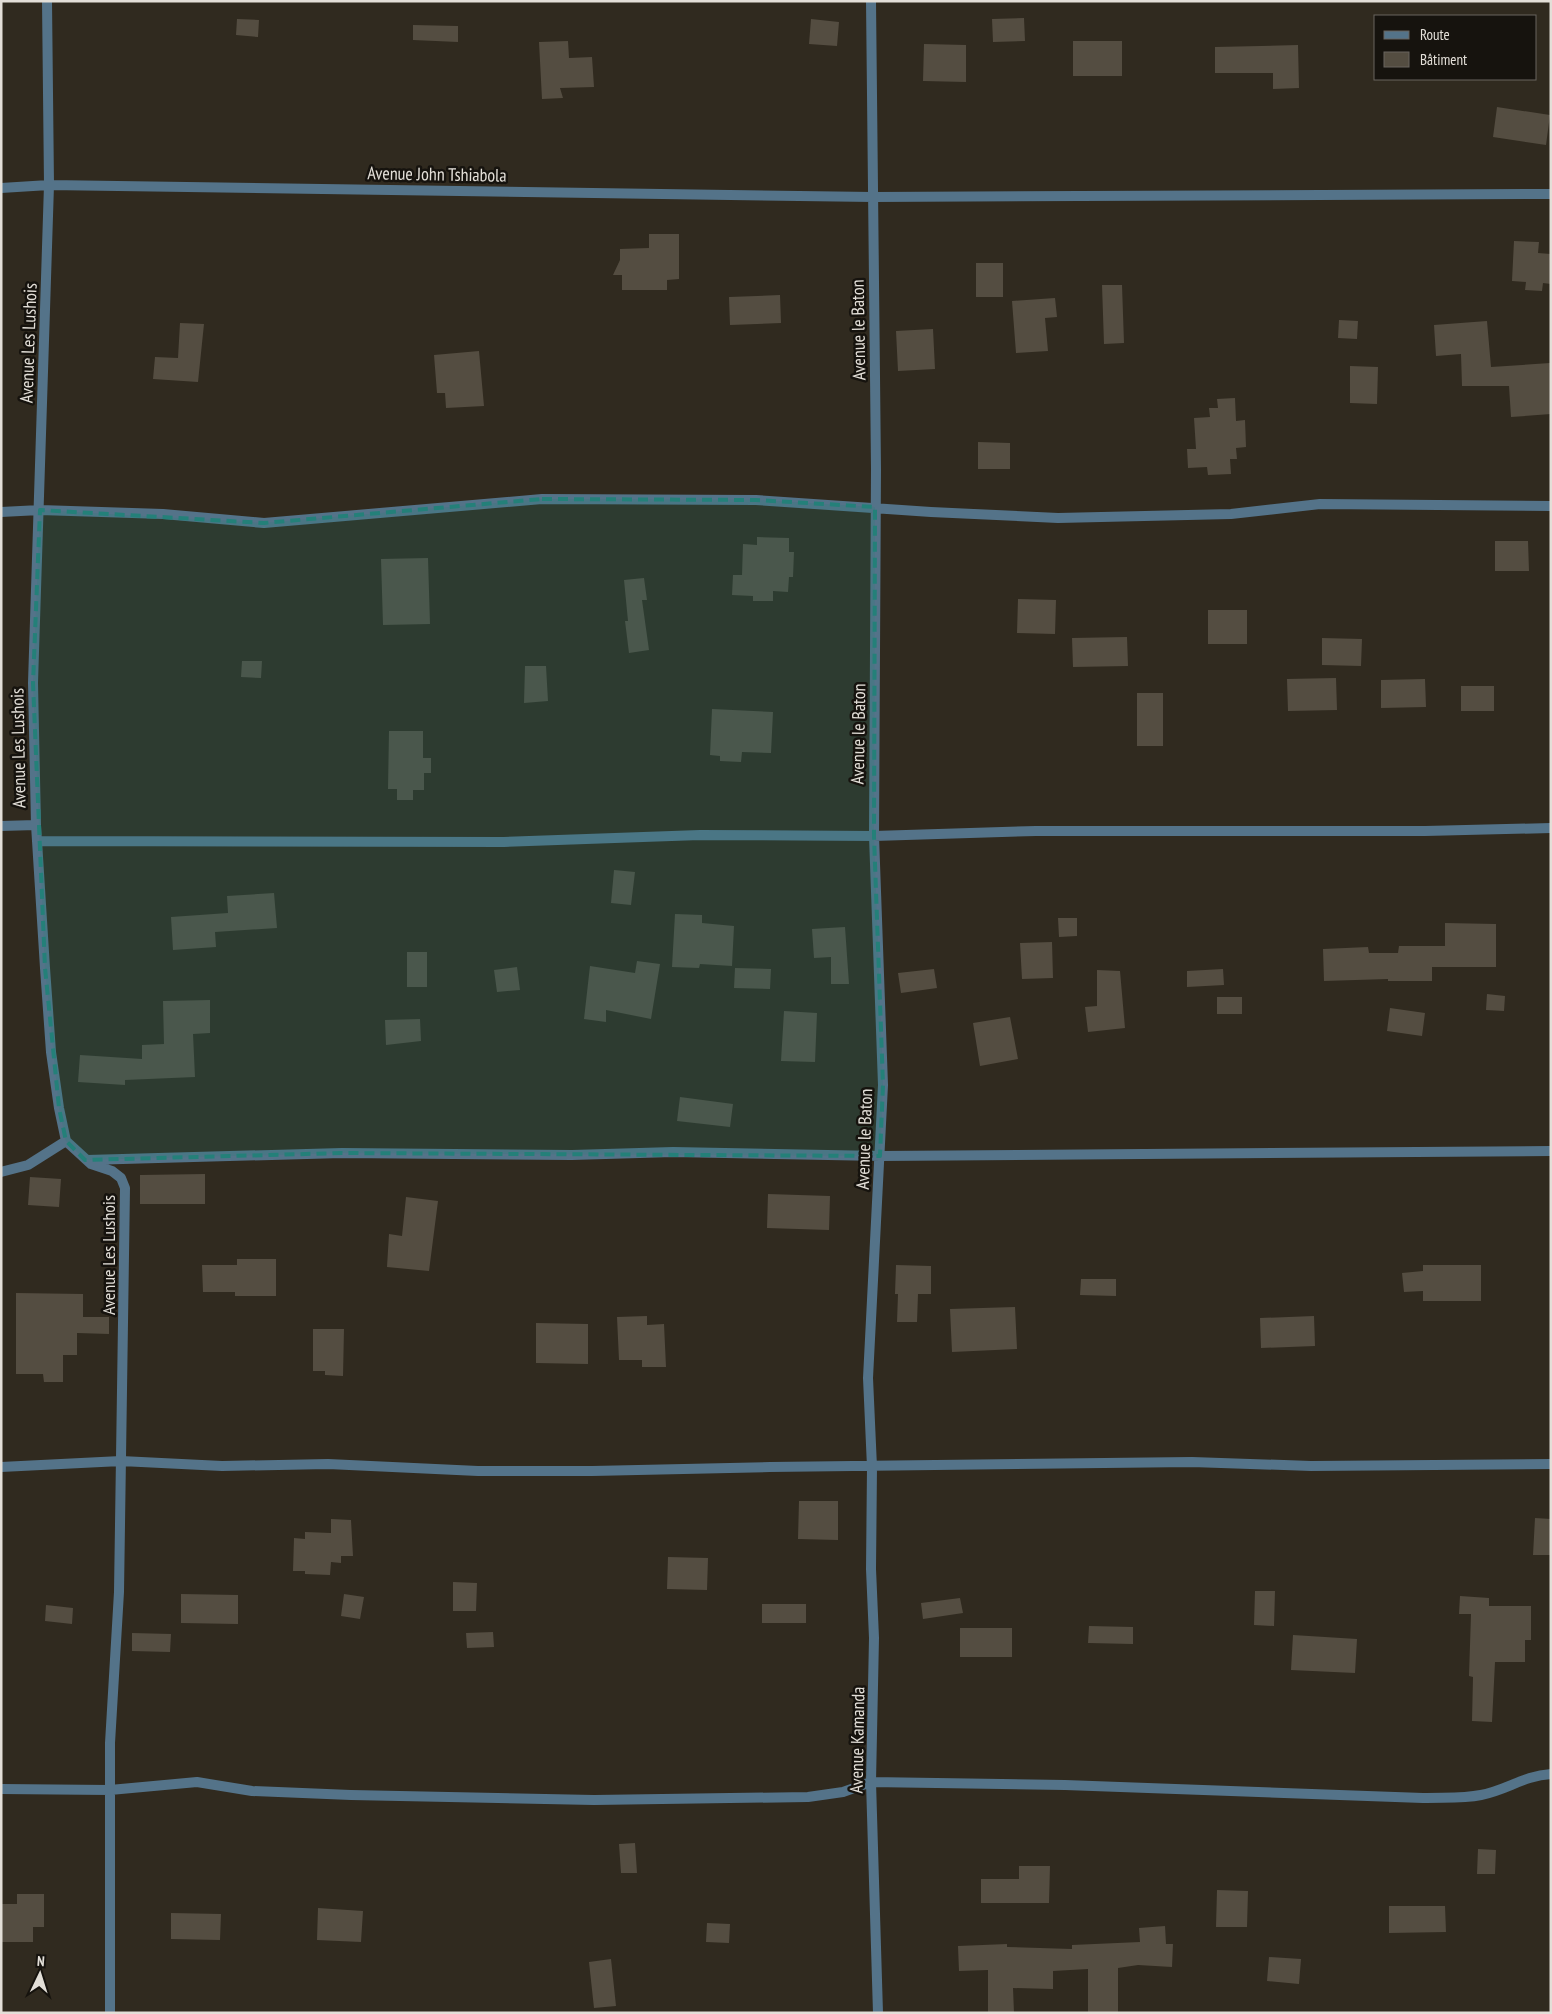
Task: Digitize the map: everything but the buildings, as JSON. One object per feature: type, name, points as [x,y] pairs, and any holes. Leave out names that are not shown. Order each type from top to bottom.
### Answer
[{"type":"street","name":"Avenue Les Lushois","points":[[47,1],[49,185],[33,683],[36,825],[51,1052],[66,1141],[86,1160],[112,1171],[121,1178],[125,1188],[119,1592],[110,1743],[110,2013]]},
{"type":"street","name":"Avenue le Baton","points":[[871,1],[875,507],[874,836],[883,1085],[868,1378],[872,1467]]},
{"type":"street","name":"Avenue John Tshiabola","points":[[1,188],[49,185],[873,197],[1551,194]]},
{"type":"street","points":[[1,512],[40,510],[163,514],[264,523],[542,498],[756,500],[931,512],[1058,518],[1231,514],[1320,504],[1551,506]]},
{"type":"street","points":[[1,826],[36,825]]},
{"type":"street","points":[[38,841],[504,842],[700,835],[874,836],[1036,831],[1426,831],[1551,828]]},
{"type":"street","points":[[1,1172],[28,1165],[66,1141]]},
{"type":"street","points":[[86,1160],[342,1153],[572,1155],[673,1152],[880,1156],[1551,1151]]},
{"type":"street","points":[[1,1467],[120,1462],[222,1466],[328,1464],[478,1471],[1192,1462],[1311,1466],[1551,1464]]},
{"type":"street","name":"Avenue Kamanda","points":[[872,1467],[871,1569],[874,1638],[871,1782],[878,2013]]},
{"type":"street","points":[[1,1789],[110,1790],[197,1782],[252,1790],[351,1795],[594,1800],[808,1797],[843,1792],[871,1782],[1065,1785],[1423,1798],[1480,1796],[1502,1790],[1519,1780],[1551,1774]]},
{"type":"highlighted area","points":[[542,499],[756,500],[875,507],[874,836],[883,1085],[880,1156],[342,1153],[85,1160],[66,1141],[59,1108],[45,968],[33,683],[40,510],[264,523]]}]
